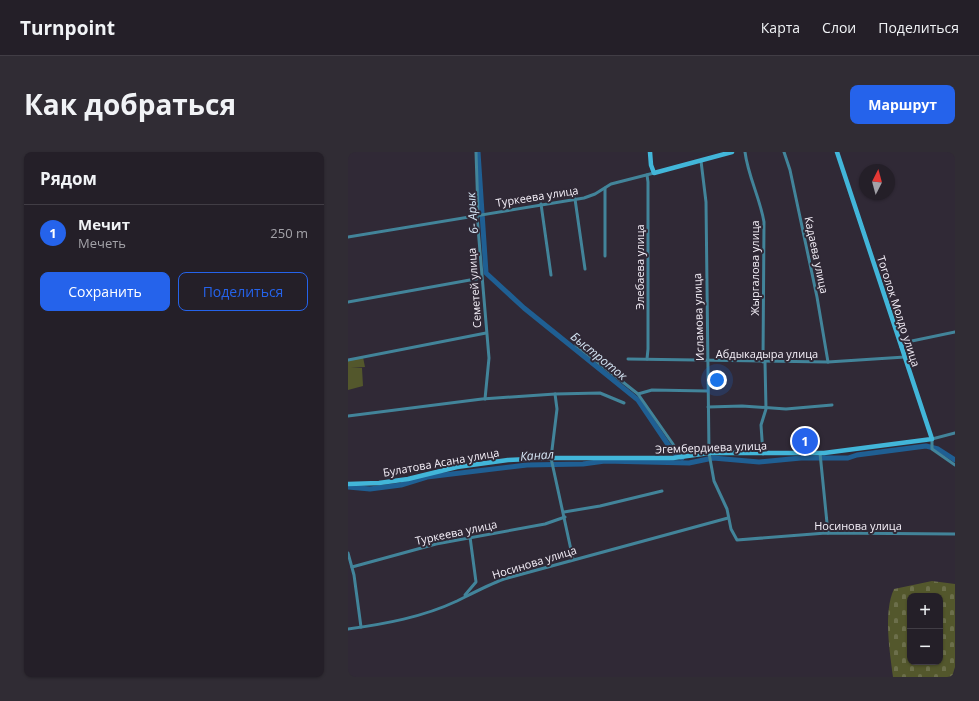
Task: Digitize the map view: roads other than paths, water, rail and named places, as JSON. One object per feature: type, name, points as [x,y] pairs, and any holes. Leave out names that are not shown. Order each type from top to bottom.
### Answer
[{"type":"street","name":"Семетей улица","points":[[476,152],[478,212],[476,216],[489,358],[485,399]]},
{"type":"street","points":[[650,152],[651,165],[654,173],[732,152]]},
{"type":"street","name":"Жыргалова улица","points":[[745,152],[764,222],[764,362],[766,409],[761,425],[763,454]]},
{"type":"street","name":"Кадаева улица","points":[[784,152],[790,170],[811,268],[828,362]]},
{"type":"street","name":"Тоголок Молдо улица","points":[[837,152],[932,439],[932,449],[955,465]]},
{"type":"street","name":"Исламова улица","points":[[701,161],[706,202],[709,454],[714,481],[727,509],[731,529],[737,540]]},
{"type":"street","name":"Туркеева улица","points":[[348,237],[575,199],[595,194],[610,184],[654,173]]},
{"type":"street","name":"Элебаева улица","points":[[647,175],[647,359]]},
{"type":"street","points":[[605,188],[605,256]]},
{"type":"street","points":[[575,199],[584,269]]},
{"type":"street","points":[[541,204],[551,275]]},
{"type":"street","points":[[348,302],[481,278]]},
{"type":"street","points":[[901,347],[907,342],[955,332]]},
{"type":"street","points":[[348,360],[486,333]]},
{"type":"street","points":[[576,346],[638,394],[682,457]]},
{"type":"street","name":"Абдыкадыра улица","points":[[628,359],[709,362],[828,362],[905,357]]},
{"type":"street","points":[[638,394],[652,390],[708,391]]},
{"type":"street","points":[[348,416],[485,399],[555,394],[600,393],[624,403]]},
{"type":"street","points":[[555,394],[557,409],[552,458],[573,559]]},
{"type":"street","points":[[708,407],[742,406],[766,409],[832,405]]},
{"type":"street","name":"Эгембердиева улица","points":[[609,457],[682,457],[709,454],[820,453],[932,439],[955,433]]},
{"type":"street","points":[[820,453],[828,533]]},
{"type":"street","name":"Булатова Асана улица","points":[[348,484],[379,483],[408,479],[457,466],[508,460],[609,457]]},
{"type":"street","points":[[564,512],[600,506],[662,491]]},
{"type":"street","name":"Туркеева улица","points":[[352,567],[430,546],[470,537],[545,524],[565,517]]},
{"type":"street","name":"Носинова улица","points":[[348,629],[415,616],[464,597],[480,588],[504,579],[728,518]]},
{"type":"street","name":"Носинова улица","points":[[737,540],[828,533],[955,534]]},
{"type":"street","points":[[464,597],[476,582],[470,537]]},
{"type":"street","points":[[348,554],[352,567],[360,627]]},
{"type":"waterway","name":"Быстроток","points":[[478,152],[486,273],[524,308],[638,400],[673,452],[682,458]]},
{"type":"waterway","name":"Канал","points":[[348,487],[370,489],[401,485],[427,477],[527,465],[583,464],[605,461],[689,463],[713,458],[759,462],[801,458],[848,458],[857,455],[926,446],[938,449],[955,460]]},
{"type":"place","name":"Мечит","points":[[805,441]]},
{"type":"water label","name":"6- Арык","points":[[472,213]]}]
